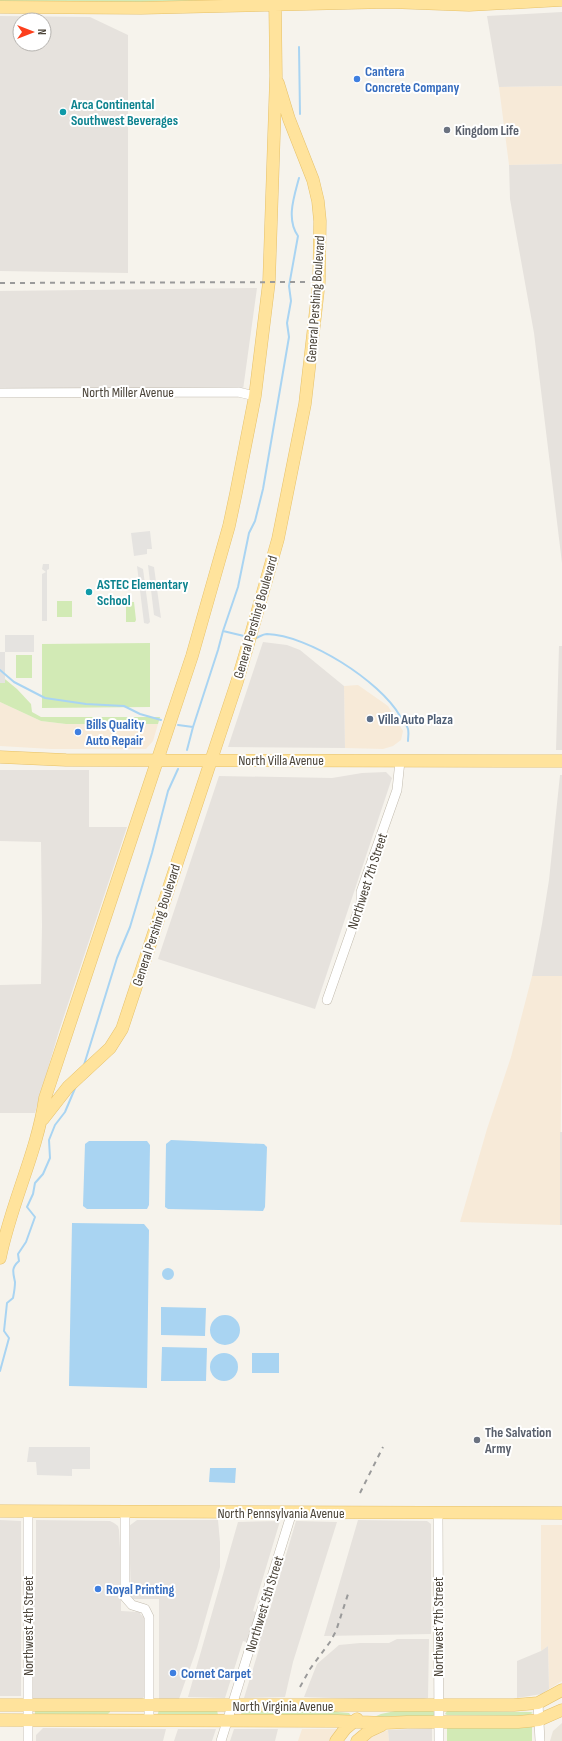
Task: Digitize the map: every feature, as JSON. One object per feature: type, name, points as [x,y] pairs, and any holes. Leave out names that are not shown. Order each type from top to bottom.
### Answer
[{"type":"main road","points":[[0,7],[141,8],[275,2],[469,3],[562,0]]},
{"type":"main road","name":"General Pershing Boulevard","points":[[0,1258],[8,1224],[42,1120],[45,1098],[192,656],[229,526],[255,396],[269,282],[276,76],[275,2]]},
{"type":"main road","name":"General Pershing Boulevard","points":[[42,1120],[63,1092],[110,1048],[122,1029],[237,682],[278,540],[305,404],[315,324],[320,260],[320,221],[318,201],[313,180],[289,119],[276,76]]},
{"type":"main road","name":"North Villa Avenue","points":[[0,757],[32,759],[562,761]]},
{"type":"main road","points":[[56,1068],[57,1074],[61,1079],[73,1083]]},
{"type":"main road","name":"North Pennsylvania Avenue","points":[[0,1511],[562,1513]]},
{"type":"main road","name":"North Virginia Avenue","points":[[0,1705],[514,1705],[538,1704],[562,1690]]},
{"type":"main road","points":[[114,1720],[115,1705]]},
{"type":"main road","points":[[336,1741],[345,1729],[361,1723],[374,1710],[393,1705]]},
{"type":"main road","points":[[344,1706],[356,1713],[361,1723],[357,1741]]},
{"type":"main road","name":"North Virginia Avenue","points":[[0,1720],[227,1721],[385,1724],[518,1722],[539,1720],[562,1710]]},
{"type":"street","name":"North Miller Avenue","points":[[0,393],[238,392],[255,396]]},
{"type":"street","name":"Northwest 7th Street","points":[[328,1000],[361,903],[362,892],[397,790],[400,761]]},
{"type":"street","name":"Northwest 4th Street","points":[[28,1511],[28,1741]]},
{"type":"street","points":[[125,1512],[125,1597],[132,1605],[145,1609],[149,1617],[149,1721]]},
{"type":"street","name":"Northwest 5th Street","points":[[221,1741],[292,1512]]},
{"type":"street","name":"Northwest 7th Street","points":[[438,1513],[439,1741]]},
{"type":"street","points":[[538,1704],[540,1741]]},
{"type":"shaded area","points":[[562,12],[562,86],[499,87],[487,16]]},
{"type":"shaded area","points":[[0,16],[12,16],[12,52],[52,52],[52,17],[90,17],[128,35],[128,273],[0,271]]},
{"type":"shaded area","points":[[562,86],[562,164],[509,165],[499,87]]},
{"type":"shaded area","points":[[562,164],[562,563],[534,333],[510,199],[509,165]]},
{"type":"shaded area","points":[[257,288],[242,397],[0,397],[0,291]]},
{"type":"shaded area","points":[[150,531],[152,549],[147,549],[147,554],[134,556],[131,533]]},
{"type":"shaded area","points":[[43,564],[49,564],[49,569],[47,570],[47,621],[42,621],[42,574],[46,572],[42,569]]},
{"type":"shaded area","points":[[148,565],[154,567],[161,618],[154,615]]},
{"type":"shaded area","points":[[137,566],[143,569],[150,622],[148,624],[144,623]]},
{"type":"shaded area","points":[[5,635],[34,635],[34,652],[5,652]]},
{"type":"shaded area","points":[[263,642],[287,645],[300,650],[344,686],[345,748],[228,747]]},
{"type":"shaded area","points":[[559,646],[562,646],[562,750],[556,750]]},
{"type":"shaded area","points":[[0,652],[5,652],[5,683],[0,683]]},
{"type":"shaded area","name":"Villa Auto Plaza","points":[[358,685],[388,706],[403,731],[401,740],[393,746],[383,749],[345,748],[344,686]]},
{"type":"shaded area","name":"Bills Quality Auto Repair","points":[[0,702],[41,721],[66,724],[158,724],[153,741],[146,749],[51,749],[0,746]]},
{"type":"shaded area","points":[[0,770],[89,770],[89,827],[127,827],[59,1031],[35,1113],[0,1113],[0,985],[41,984],[42,926],[41,842],[0,841]]},
{"type":"shaded area","points":[[386,772],[392,778],[315,1009],[158,959],[219,776],[332,778],[362,773]]},
{"type":"shaded area","points":[[560,775],[562,775],[562,976],[532,976],[549,880]]},
{"type":"shaded area","points":[[532,976],[562,976],[560,1225],[460,1222],[487,1129],[511,1057]]},
{"type":"shaded area","points":[[560,1132],[562,1132],[562,1225],[560,1225]]},
{"type":"shaded area","points":[[29,1447],[90,1447],[90,1469],[72,1469],[72,1476],[37,1475],[36,1462],[27,1462]]},
{"type":"shaded area","points":[[0,1520],[21,1521],[21,1696],[0,1696]]},
{"type":"shaded area","points":[[36,1520],[110,1521],[118,1526],[121,1567],[121,1611],[139,1612],[145,1619],[145,1696],[142,1699],[32,1702],[32,1608],[36,1585]]},
{"type":"shaded area","points":[[137,1520],[218,1520],[220,1567],[197,1648],[179,1699],[159,1699],[159,1599],[131,1599],[129,1526]]},
{"type":"shaded area","points":[[358,1520],[427,1521],[431,1524],[431,1634],[324,1636]]},
{"type":"shaded area","points":[[280,1521],[253,1611],[268,1616],[296,1521],[337,1522],[293,1662],[285,1697],[244,1698],[260,1646],[243,1641],[225,1698],[188,1697],[238,1522]]},
{"type":"shaded area","points":[[541,1525],[562,1525],[562,1681],[549,1689],[548,1646],[541,1651]]},
{"type":"shaded area","points":[[397,1639],[429,1639],[428,1698],[416,1701],[304,1697],[317,1664],[339,1645],[389,1643]]},
{"type":"shaded area","points":[[548,1646],[549,1689],[542,1694],[517,1698],[517,1661],[541,1651]]},
{"type":"shaded area","points":[[562,1723],[562,1741],[550,1741],[553,1731]]},
{"type":"shaded area","points":[[43,1728],[166,1729],[163,1741],[36,1741],[36,1735]]},
{"type":"shaded area","points":[[432,1728],[432,1741],[389,1741],[388,1730]]},
{"type":"shaded area","points":[[178,1729],[216,1729],[212,1741],[174,1741]]},
{"type":"shaded area","points":[[234,1729],[278,1729],[275,1741],[230,1741]]},
{"type":"shaded area","points":[[302,1729],[338,1729],[330,1741],[298,1741]]},
{"type":"shaded area","points":[[388,1730],[389,1741],[365,1741],[375,1735]]},
{"type":"green space","points":[[0,0],[212,0],[187,3],[0,3]]},
{"type":"green space","points":[[57,601],[72,601],[72,617],[57,617]]},
{"type":"green space","points":[[126,602],[134,602],[135,622],[126,622]]},
{"type":"green space","points":[[150,643],[150,707],[42,708],[42,644]]},
{"type":"green space","points":[[16,655],[32,655],[32,678],[16,678]]},
{"type":"green space","points":[[0,675],[17,689],[31,704],[32,712],[41,717],[160,717],[158,724],[66,724],[41,721],[0,702]]},
{"type":"green space","points":[[328,1709],[349,1713],[352,1717],[241,1715],[242,1710]]},
{"type":"green space","points":[[35,1710],[110,1712],[108,1714],[35,1715]]},
{"type":"green space","points":[[159,1710],[217,1710],[218,1715],[157,1716]]},
{"type":"green space","points":[[395,1711],[433,1711],[435,1714],[433,1716],[374,1717]]},
{"type":"green space","points":[[447,1711],[533,1713],[526,1716],[447,1715],[445,1714]]},
{"type":"green space","points":[[447,1726],[531,1726],[532,1741],[447,1741]]},
{"type":"water","points":[[171,1140],[264,1144],[267,1147],[265,1207],[263,1211],[168,1209],[165,1207],[166,1144]]},
{"type":"water","points":[[89,1141],[147,1141],[150,1145],[149,1205],[147,1209],[87,1209],[83,1206],[85,1144]]},
{"type":"water","points":[[72,1223],[144,1224],[149,1230],[147,1388],[69,1386]]},
{"type":"water","points":[[170,1268],[173,1269],[173,1279],[166,1280],[163,1279],[162,1272],[163,1269]]},
{"type":"water","points":[[161,1307],[206,1308],[205,1336],[161,1335]]},
{"type":"water","points":[[225,1315],[236,1319],[240,1330],[236,1341],[225,1345],[214,1341],[210,1330],[214,1319]]},
{"type":"water","points":[[162,1347],[207,1348],[206,1381],[161,1381]]},
{"type":"water","points":[[224,1353],[234,1357],[238,1367],[234,1377],[224,1381],[214,1377],[210,1367],[214,1357]]},
{"type":"water","points":[[252,1353],[279,1353],[279,1373],[252,1373]]},
{"type":"water","points":[[210,1468],[236,1468],[235,1483],[209,1482]]},
{"type":"waterway","points":[[299,47],[300,114]]},
{"type":"waterway","points":[[187,750],[238,587],[249,533],[255,521],[263,489],[289,337],[287,323],[291,301],[289,286],[298,236],[292,222],[292,208],[299,178]]},
{"type":"waterway","points":[[223,631],[244,636]]},
{"type":"waterway","points":[[256,638],[267,634],[284,636],[322,651],[341,662],[360,675],[390,702],[407,726],[408,741]]},
{"type":"waterway","points":[[0,670],[14,682],[45,698],[86,704],[124,706],[140,714],[161,720]]},
{"type":"waterway","points":[[178,725],[193,727]]},
{"type":"waterway","points":[[84,1065],[117,958],[130,927],[152,853],[168,791],[178,769]]},
{"type":"waterway","points":[[0,1371],[9,1338],[4,1331],[7,1303],[13,1298],[14,1292],[14,1268],[19,1261],[18,1254],[26,1242],[35,1217],[27,1207],[33,1194],[35,1183],[43,1174],[50,1158],[49,1140],[55,1125],[65,1112],[76,1086]]},
{"type":"railway","points":[[0,283],[306,282]]},
{"type":"railway","points":[[360,1493],[383,1447]]},
{"type":"railway","points":[[300,1687],[310,1669],[330,1642],[336,1631],[349,1591]]},
{"type":"place","name":"Cantera Concrete Company","points":[[357,79]]},
{"type":"place","name":"Arca Continental Southwest Beverages","points":[[63,112]]},
{"type":"place","name":"Kingdom Life","points":[[447,130]]},
{"type":"place","name":"ASTEC Elementary School","points":[[89,592]]},
{"type":"place","name":"Villa Auto Plaza","points":[[370,719]]},
{"type":"place","name":"Bills Quality Auto Repair","points":[[78,732]]},
{"type":"place","name":"The Salvation Army","points":[[477,1440]]},
{"type":"place","name":"Royal Printing","points":[[98,1589]]},
{"type":"place","name":"Cornet Carpet","points":[[173,1673]]}]
